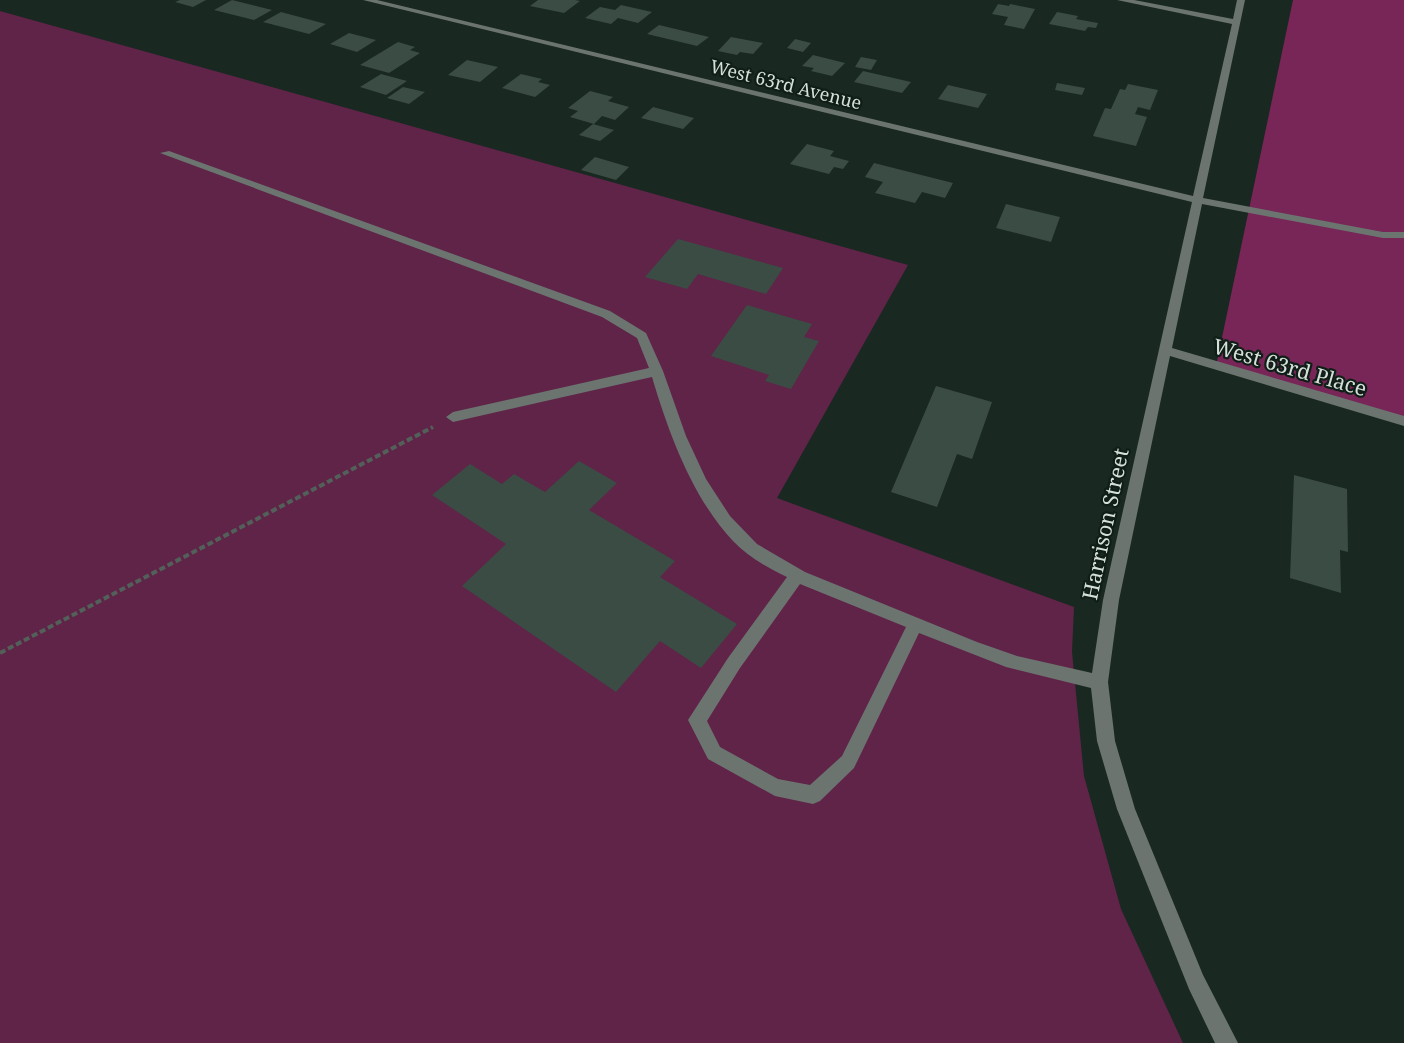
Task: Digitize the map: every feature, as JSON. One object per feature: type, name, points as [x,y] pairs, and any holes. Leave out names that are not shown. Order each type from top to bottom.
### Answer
[{"type":"street","name":"West 63rd Avenue","points":[[367,0],[1198,200],[1383,235],[1404,235]]},
{"type":"street","points":[[1120,0],[1236,22]]},
{"type":"street","name":"Harrison Street","points":[[1227,1043],[1196,982],[1126,809],[1106,741],[1099,682],[1111,600],[1241,0]]},
{"type":"street","points":[[165,153],[606,314],[642,336],[657,371],[667,405],[706,492],[721,517],[741,539],[772,561],[825,587],[1007,660],[1099,682]]},
{"type":"street","name":"West 63rd Place","points":[[1165,350],[1404,421]]},
{"type":"street","points":[[453,417],[657,371]]},
{"type":"street","points":[[798,574],[734,663],[698,720],[714,753],[775,787],[813,795],[848,762],[916,623]]},
{"type":"path","points":[[0,653],[453,417]]},
{"type":"shaded area","points":[[1293,0],[1404,0],[1404,421],[1216,366]]},
{"type":"shaded area","points":[[0,11],[908,265],[777,498],[1074,607],[1072,652],[1084,776],[1121,909],[1183,1043],[0,1043]]},
{"type":"building","points":[[206,0],[193,7],[175,2]]},
{"type":"building","points":[[232,0],[272,10],[254,20],[214,10]]},
{"type":"building","points":[[538,0],[580,1],[564,13],[530,6]]},
{"type":"building","points":[[998,4],[1035,9],[1024,29],[1004,25],[1008,17],[992,14]]},
{"type":"building","points":[[621,5],[652,12],[638,23],[618,18],[611,24],[585,18],[600,7],[615,10]]},
{"type":"building","points":[[281,12],[326,24],[309,34],[263,22]]},
{"type":"building","points":[[1057,12],[1078,16],[1076,19],[1098,23],[1096,28],[1088,27],[1085,31],[1049,24]]},
{"type":"building","points":[[659,25],[709,37],[697,46],[647,34]]},
{"type":"building","points":[[349,33],[376,40],[357,52],[330,44]]},
{"type":"building","points":[[731,37],[763,43],[753,54],[740,52],[737,55],[718,51]]},
{"type":"building","points":[[795,39],[811,43],[803,52],[787,48]]},
{"type":"building","points":[[398,42],[415,47],[410,50],[420,53],[389,73],[360,65]]},
{"type":"building","points":[[813,55],[845,63],[832,76],[811,71],[814,68],[802,66]]},
{"type":"building","points":[[861,57],[877,60],[871,70],[855,67]]},
{"type":"building","points":[[467,60],[498,67],[480,82],[448,75]]},
{"type":"building","points":[[863,71],[911,82],[902,93],[854,82]]},
{"type":"building","points":[[381,74],[407,81],[386,95],[360,87]]},
{"type":"building","points":[[521,74],[542,79],[538,82],[550,85],[535,97],[502,88]]},
{"type":"building","points":[[1057,83],[1085,88],[1082,95],[1055,90]]},
{"type":"building","points":[[1128,84],[1158,90],[1150,110],[1138,107],[1135,114],[1147,117],[1136,146],[1093,136],[1105,108],[1111,109],[1120,89],[1125,90]]},
{"type":"building","points":[[948,85],[987,94],[978,108],[938,99]]},
{"type":"building","points":[[403,87],[425,92],[409,104],[387,98]]},
{"type":"building","points":[[590,91],[613,97],[608,101],[629,107],[615,120],[602,116],[594,124],[570,117],[578,111],[568,108]]},
{"type":"building","points":[[653,107],[694,118],[683,129],[641,118]]},
{"type":"building","points":[[593,124],[614,130],[600,141],[579,135]]},
{"type":"building","points":[[807,144],[834,151],[830,156],[849,161],[843,169],[834,167],[829,174],[790,164]]},
{"type":"building","points":[[595,157],[629,167],[616,180],[581,170]]},
{"type":"building","points":[[874,163],[953,183],[945,198],[922,192],[915,203],[875,193],[883,182],[865,177]]},
{"type":"building","points":[[1006,204],[1060,217],[1051,242],[996,228]]},
{"type":"building","points":[[678,239],[783,268],[766,294],[698,274],[687,289],[645,277]]},
{"type":"building","points":[[747,305],[812,324],[804,337],[819,341],[791,389],[765,381],[769,375],[711,356]]},
{"type":"building","points":[[936,386],[992,402],[972,459],[957,454],[937,507],[891,492]]},
{"type":"building","points":[[579,461],[617,483],[589,510],[675,561],[660,577],[737,624],[701,668],[660,641],[616,692],[462,586],[506,544],[432,495],[470,464],[502,484],[514,474],[545,492]]},
{"type":"building","points":[[1294,475],[1347,489],[1348,552],[1340,550],[1341,593],[1290,578]]}]
